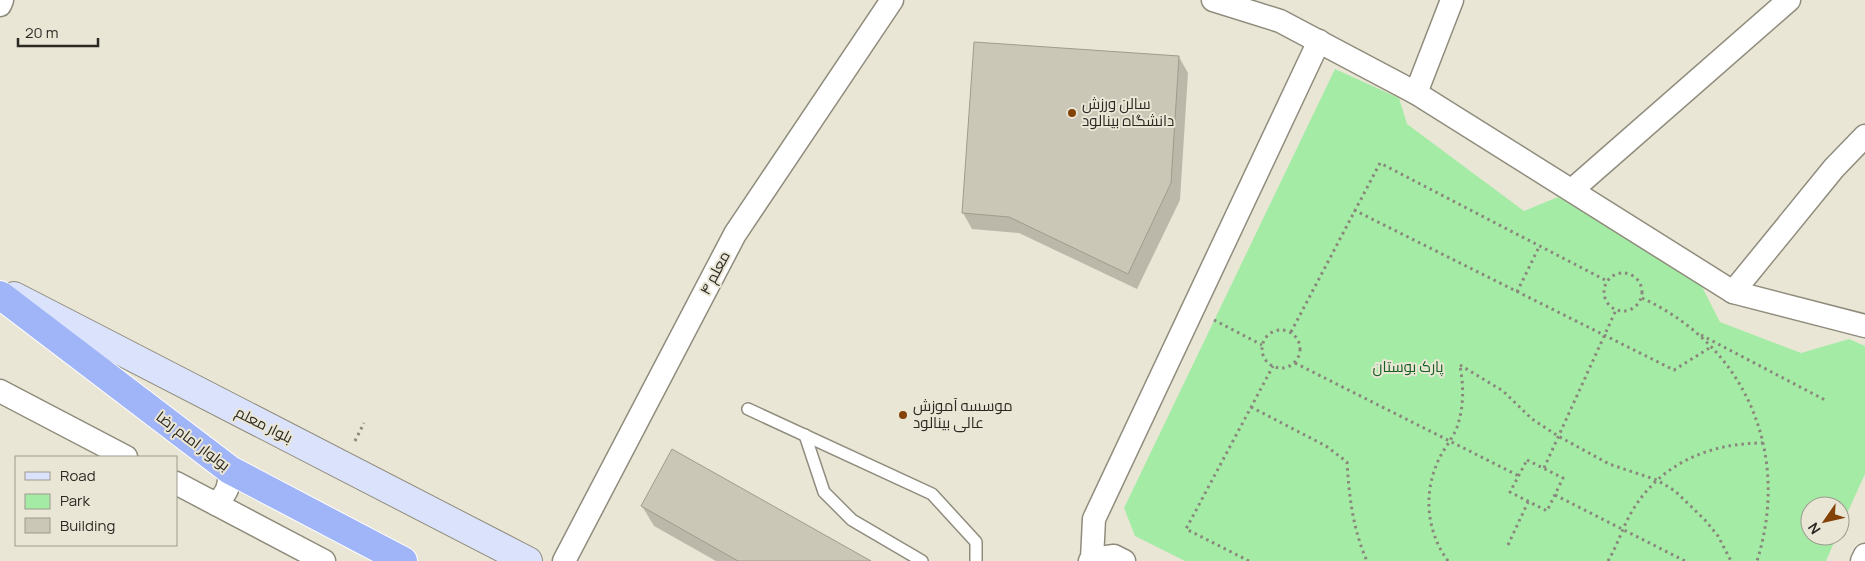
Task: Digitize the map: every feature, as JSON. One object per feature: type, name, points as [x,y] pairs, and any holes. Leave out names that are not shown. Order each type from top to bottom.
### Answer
[{"type":"highway","name":"بولوار امام رضا","points":[[0,295],[230,470],[403,561]]},
{"type":"main road","name":"بلوار معلم","points":[[0,289],[528,561]]},
{"type":"street","points":[[0,5],[2,0]]},
{"type":"street","name":"معلم ۴","points":[[564,561],[735,234],[892,0]]},
{"type":"street","points":[[1213,0],[1280,21],[1416,93],[1733,292],[1865,326]]},
{"type":"street","points":[[1416,93],[1452,0]]},
{"type":"street","points":[[1572,190],[1788,0]]},
{"type":"street","points":[[1124,561],[1114,556],[1091,560],[1094,518],[1320,41]]},
{"type":"street","points":[[1733,292],[1834,168],[1865,136]]},
{"type":"street","points":[[0,391],[124,456]]},
{"type":"street","points":[[216,504],[225,495],[229,487],[230,470]]},
{"type":"street","points":[[178,484],[324,561]]},
{"type":"street","points":[[1862,561],[1865,555]]},
{"type":"lane","points":[[748,409],[932,494],[976,542],[976,561]]},
{"type":"lane","points":[[805,435],[824,492],[852,520],[922,561]]},
{"type":"path","points":[[1290,332],[1380,162],[1608,281]]},
{"type":"path","points":[[1354,210],[1674,370],[1711,347]]},
{"type":"path","points":[[1517,292],[1540,247]]},
{"type":"path","points":[[1619,274],[1632,275],[1641,285],[1642,298],[1632,310],[1624,312],[1616,310],[1609,305],[1605,298],[1604,289],[1612,276],[1619,274]]},
{"type":"path","points":[[1642,298],[1676,316],[1698,334],[1735,376],[1749,401],[1763,443],[1769,483],[1764,539],[1757,561]]},
{"type":"path","points":[[1194,309],[1262,345]]},
{"type":"path","points":[[1544,468],[1616,310]]},
{"type":"path","points":[[1277,330],[1290,332],[1296,336],[1300,349],[1295,362],[1288,367],[1273,366],[1266,361],[1262,354],[1262,345],[1266,337],[1271,332],[1277,330]]},
{"type":"path","points":[[1698,334],[1825,400]]},
{"type":"path","points":[[1295,362],[1519,476]]},
{"type":"path","points":[[1448,561],[1434,536],[1429,516],[1428,496],[1439,458],[1456,429],[1463,403],[1460,365],[1503,391],[1532,419],[1558,436],[1609,464],[1658,480],[1675,492],[1705,520],[1718,536],[1731,561]]},
{"type":"path","points":[[1249,561],[1186,528],[1273,366]]},
{"type":"path","points":[[1250,407],[1326,446],[1347,462],[1349,493],[1354,523],[1368,561]]},
{"type":"path","points":[[1608,561],[1636,506],[1658,480],[1679,464],[1708,450],[1745,443],[1763,443]]},
{"type":"path","points":[[1527,460],[1544,468],[1563,478],[1547,511],[1510,492],[1527,460]]},
{"type":"path","points":[[1555,495],[1684,561]]},
{"type":"path","points":[[1508,545],[1528,502]]},
{"type":"green space","name":"پارک بوستان","points":[[1335,69],[1399,98],[1407,124],[1524,211],[1558,197],[1700,283],[1720,322],[1801,353],[1849,339],[1865,346],[1865,474],[1850,507],[1850,496],[1800,496],[1800,546],[1833,546],[1826,561],[1185,561],[1135,536],[1124,508]]},
{"type":"building","name":"سالن ورزش دانشگاه بینالود","points":[[974,42],[1179,56],[1171,183],[1128,274],[1009,217],[962,213]]},
{"type":"building","points":[[672,449],[871,561],[738,561],[641,506]]},
{"type":"place","name":"سالن ورزش دانشگاه بینالود","points":[[1072,113]]},
{"type":"place","name":"موسسه آموزش عالی بینالود","points":[[903,415]]}]
